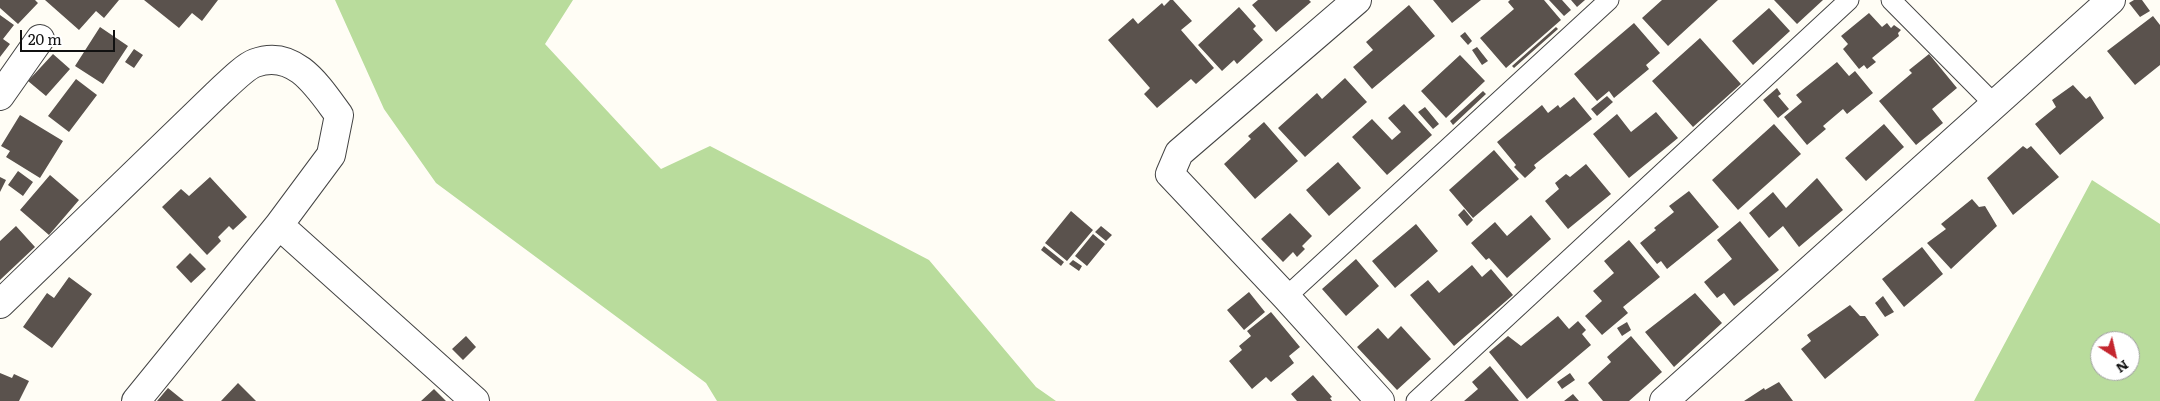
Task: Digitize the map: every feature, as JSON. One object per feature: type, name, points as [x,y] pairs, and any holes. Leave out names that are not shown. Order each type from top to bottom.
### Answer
[{"type":"street","points":[[1357,0],[1179,153],[1170,174],[1286,296],[1380,401]]},
{"type":"street","points":[[1664,401],[2111,0]]},
{"type":"street","points":[[0,96],[40,39]]},
{"type":"street","points":[[0,304],[216,95],[254,63],[281,60],[311,76],[339,115],[330,155],[279,225],[136,401]]},
{"type":"street","points":[[279,225],[475,401]]},
{"type":"lane","points":[[1286,296],[1609,0]]},
{"type":"lane","points":[[1416,401],[1849,0]]},
{"type":"lane","points":[[1892,0],[1994,104]]},
{"type":"green space","points":[[335,0],[573,0],[545,44],[661,169],[710,146],[929,260],[1036,387],[1056,401],[717,401],[706,383],[436,183],[384,109]]},
{"type":"green space","points":[[2092,180],[2160,224],[2160,401],[1974,401]]},
{"type":"building","points":[[0,0],[35,0],[38,3],[18,24],[0,8]]},
{"type":"building","points":[[45,0],[119,0],[104,18],[96,11],[79,30]]},
{"type":"building","points":[[144,0],[218,0],[202,21],[192,13],[179,28]]},
{"type":"building","points":[[1170,0],[1173,0],[1192,21],[1181,30],[1214,68],[1196,84],[1191,79],[1157,108],[1144,94],[1150,88],[1108,40],[1133,18],[1138,24],[1162,3],[1164,6]]},
{"type":"building","points":[[1258,0],[1309,0],[1311,2],[1276,32],[1252,5]]},
{"type":"building","points":[[1433,0],[1481,0],[1452,23]]},
{"type":"building","points":[[1510,0],[1544,0],[1561,20],[1506,68],[1480,38],[1514,9],[1508,2]]},
{"type":"building","points":[[1549,0],[1562,0],[1571,10],[1564,16]]},
{"type":"building","points":[[1571,0],[1585,0],[1577,7]]},
{"type":"building","points":[[1662,0],[1718,0],[1668,46],[1642,18]]},
{"type":"building","points":[[1774,0],[1823,0],[1797,24]]},
{"type":"building","points":[[2134,0],[2142,0],[2150,11],[2140,17],[2129,3]]},
{"type":"building","points":[[1409,5],[1435,36],[1372,89],[1353,67],[1373,50],[1366,42]]},
{"type":"building","points":[[1239,7],[1256,26],[1253,29],[1263,40],[1237,64],[1234,60],[1222,71],[1198,45]]},
{"type":"building","points":[[1769,8],[1790,31],[1753,65],[1732,41]]},
{"type":"building","points":[[1869,13],[1882,27],[1887,23],[1891,28],[1894,25],[1901,30],[1898,33],[1899,36],[1872,58],[1876,62],[1867,69],[1864,65],[1859,69],[1843,49],[1848,44],[1841,36]]},
{"type":"building","points":[[0,15],[14,25],[3,39],[10,44],[0,57]]},
{"type":"building","points":[[2153,16],[2160,25],[2160,65],[2135,85],[2107,51]]},
{"type":"building","points":[[1634,23],[1660,53],[1646,65],[1649,69],[1614,98],[1609,91],[1597,101],[1574,74]]},
{"type":"building","points":[[100,27],[128,46],[103,84],[75,66]]},
{"type":"building","points":[[1556,27],[1558,29],[1514,68],[1512,66]]},
{"type":"building","points":[[1465,32],[1472,41],[1468,45],[1460,36]]},
{"type":"building","points":[[1700,38],[1741,84],[1693,127],[1652,81]]},
{"type":"building","points":[[1477,47],[1488,61],[1482,65],[1472,50]]},
{"type":"building","points":[[134,49],[143,55],[134,68],[125,62]]},
{"type":"building","points":[[53,54],[70,69],[46,96],[28,81]]},
{"type":"building","points":[[1929,54],[1957,88],[1932,109],[1943,123],[1916,145],[1879,101],[1912,73],[1909,70]]},
{"type":"building","points":[[1460,55],[1485,81],[1446,118],[1421,91]]},
{"type":"building","points":[[1837,62],[1849,76],[1855,71],[1873,93],[1847,114],[1843,109],[1823,126],[1826,129],[1807,145],[1784,117],[1802,102],[1796,95]]},
{"type":"building","points":[[1345,78],[1367,102],[1305,157],[1278,128],[1317,93],[1322,99]]},
{"type":"building","points":[[76,79],[97,95],[69,132],[48,116]]},
{"type":"building","points":[[2073,85],[2086,99],[2090,96],[2104,118],[2060,155],[2035,124],[2056,107],[2052,100]]},
{"type":"building","points":[[1777,88],[1781,94],[1778,96],[1789,109],[1778,118],[1763,100]]},
{"type":"building","points":[[1483,91],[1486,94],[1453,125],[1450,121]]},
{"type":"building","points":[[1607,96],[1613,102],[1597,116],[1591,109]]},
{"type":"building","points":[[1574,97],[1592,119],[1534,165],[1536,168],[1525,178],[1514,167],[1516,165],[1497,142],[1542,105],[1548,113],[1558,105],[1560,108]]},
{"type":"building","points":[[1404,104],[1432,135],[1387,175],[1352,137],[1372,119],[1392,140],[1401,132],[1388,118]]},
{"type":"building","points":[[1425,107],[1439,124],[1433,129],[1418,112]]},
{"type":"building","points":[[1656,112],[1678,138],[1629,178],[1593,134],[1617,114],[1631,132]]},
{"type":"building","points":[[20,115],[63,141],[40,178],[6,157],[10,151],[1,146]]},
{"type":"building","points":[[1264,122],[1298,161],[1255,199],[1224,164],[1251,139],[1248,136]]},
{"type":"building","points":[[1774,124],[1801,154],[1738,210],[1712,180]]},
{"type":"building","points":[[1884,124],[1904,147],[1866,181],[1845,158]]},
{"type":"building","points":[[2023,146],[2027,149],[2031,146],[2059,177],[2013,215],[1987,178]]},
{"type":"building","points":[[1494,150],[1519,179],[1473,218],[1449,190]]},
{"type":"building","points":[[1338,162],[1361,188],[1329,216],[1306,190]]},
{"type":"building","points":[[1586,164],[1611,194],[1568,229],[1545,201],[1559,189],[1555,183],[1566,174],[1570,177]]},
{"type":"building","points":[[18,171],[33,182],[23,196],[8,185]]},
{"type":"building","points":[[50,175],[79,200],[49,235],[20,210]]},
{"type":"building","points":[[0,177],[6,180],[0,192]]},
{"type":"building","points":[[210,177],[247,217],[233,230],[229,226],[218,237],[221,241],[207,255],[162,207],[181,189],[189,196]]},
{"type":"building","points":[[1817,178],[1843,210],[1799,247],[1783,226],[1769,238],[1749,213],[1773,192],[1786,208]]},
{"type":"building","points":[[1689,191],[1719,227],[1667,269],[1661,261],[1657,264],[1640,243],[1656,230],[1654,228],[1674,212],[1669,206]]},
{"type":"building","points":[[1972,199],[1979,207],[1985,206],[1997,226],[1951,269],[1927,243],[1946,229],[1941,224]]},
{"type":"building","points":[[1464,209],[1473,220],[1467,226],[1458,215]]},
{"type":"building","points":[[1071,211],[1093,230],[1067,261],[1045,243]]},
{"type":"building","points":[[1290,213],[1312,236],[1302,246],[1305,249],[1297,257],[1293,252],[1283,262],[1261,239]]},
{"type":"building","points":[[1531,215],[1551,239],[1507,278],[1489,258],[1486,260],[1471,243],[1495,222],[1507,236]]},
{"type":"building","points":[[1740,221],[1779,270],[1734,306],[1724,293],[1717,298],[1704,282],[1732,259],[1717,240]]},
{"type":"building","points":[[1416,224],[1438,251],[1395,288],[1372,261]]},
{"type":"building","points":[[16,226],[35,247],[0,280],[0,241]]},
{"type":"building","points":[[1101,226],[1112,235],[1106,241],[1095,232]]},
{"type":"building","points":[[1093,234],[1105,244],[1087,266],[1075,256]]},
{"type":"building","points":[[1629,240],[1660,277],[1623,307],[1628,313],[1602,335],[1585,316],[1602,301],[1593,291],[1614,273],[1604,261]]},
{"type":"building","points":[[1044,246],[1064,262],[1061,266],[1041,250]]},
{"type":"building","points":[[1922,247],[1943,274],[1904,307],[1882,279]]},
{"type":"building","points":[[190,253],[206,269],[191,283],[176,267]]},
{"type":"building","points":[[1356,259],[1379,286],[1346,316],[1322,289]]},
{"type":"building","points":[[1073,260],[1082,266],[1079,271],[1069,264]]},
{"type":"building","points":[[1472,265],[1482,277],[1491,269],[1513,295],[1454,346],[1410,295],[1428,280],[1439,293]]},
{"type":"building","points":[[69,277],[92,294],[52,348],[23,327],[47,293],[54,298]]},
{"type":"building","points":[[1249,292],[1265,312],[1244,330],[1227,310]]},
{"type":"building","points":[[1695,293],[1722,323],[1674,367],[1645,332]]},
{"type":"building","points":[[1883,296],[1894,312],[1885,317],[1875,303]]},
{"type":"building","points":[[1850,305],[1860,316],[1865,316],[1879,335],[1825,379],[1801,349],[1811,341],[1807,335]]},
{"type":"building","points":[[1271,312],[1300,347],[1289,356],[1294,363],[1271,382],[1266,377],[1252,389],[1229,361],[1242,350],[1239,346],[1251,336],[1247,331]]},
{"type":"building","points":[[1558,316],[1569,329],[1578,321],[1586,330],[1582,334],[1591,345],[1527,399],[1489,352],[1508,336],[1521,346]]},
{"type":"building","points":[[1627,322],[1631,330],[1622,336],[1617,328]]},
{"type":"building","points":[[1401,326],[1431,359],[1397,390],[1357,347],[1378,328],[1388,339]]},
{"type":"building","points":[[466,336],[476,347],[463,360],[452,349]]},
{"type":"building","points":[[1631,336],[1662,372],[1629,401],[1603,401],[1588,383],[1611,362],[1607,357]]},
{"type":"building","points":[[1490,366],[1519,401],[1464,401],[1478,389],[1472,382]]},
{"type":"building","points":[[0,373],[12,378],[14,374],[29,381],[19,401],[0,401]]},
{"type":"building","points":[[1570,373],[1575,380],[1562,389],[1557,382]]},
{"type":"building","points":[[1313,375],[1332,397],[1330,398],[1332,401],[1297,401],[1291,394]]},
{"type":"building","points":[[1779,382],[1793,401],[1744,401],[1764,388],[1765,390]]},
{"type":"building","points":[[238,383],[256,401],[221,401]]},
{"type":"building","points":[[168,388],[184,401],[157,401]]},
{"type":"building","points":[[434,389],[446,401],[421,401]]},
{"type":"building","points":[[1573,394],[1579,401],[1564,401]]}]
